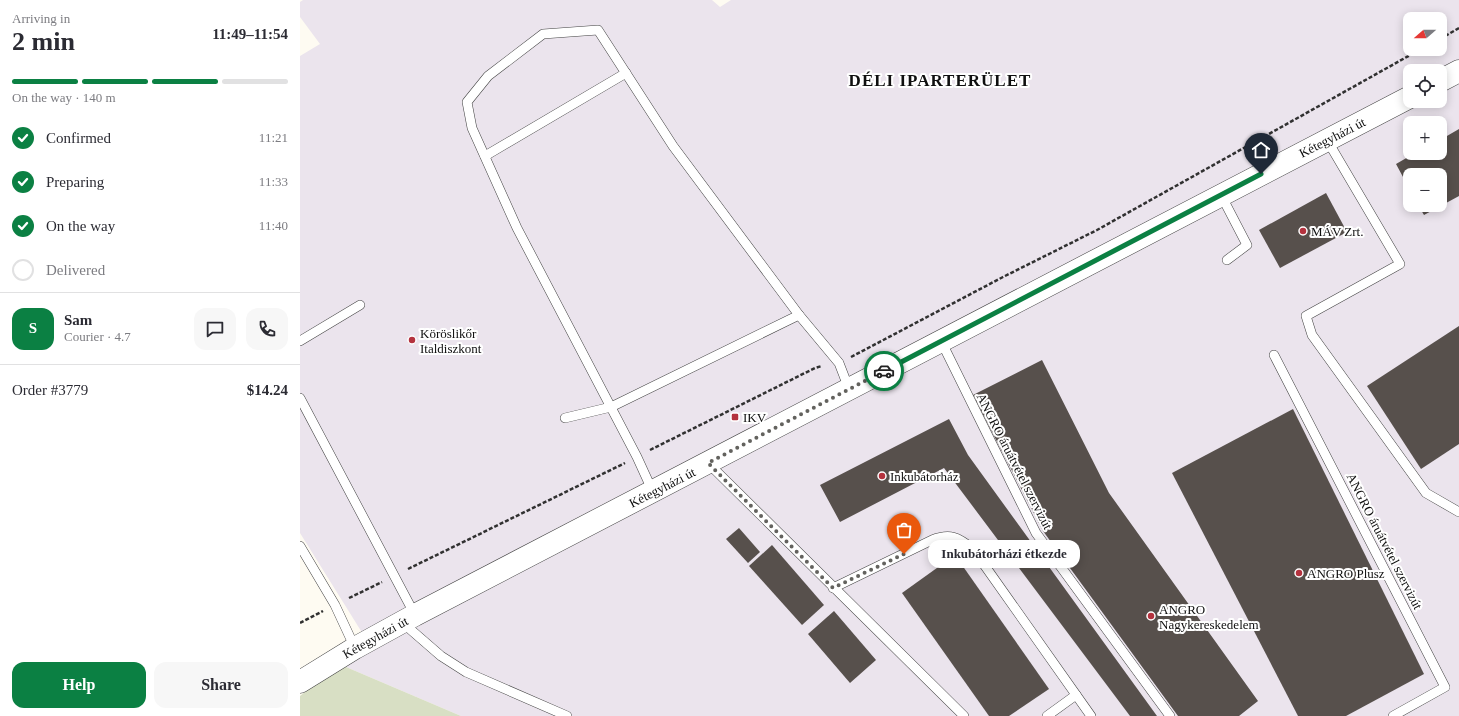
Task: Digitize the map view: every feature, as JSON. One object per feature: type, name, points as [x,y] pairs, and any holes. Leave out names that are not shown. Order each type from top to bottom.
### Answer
[{"type":"street","points":[[1447,77],[1459,71]]},
{"type":"street","name":"Kétegyházi út","points":[[300,682],[355,648],[409,619],[1403,101]]},
{"type":"lane","points":[[653,492],[637,457],[517,228],[472,128],[467,102],[488,76],[543,34],[598,30],[673,146],[799,315],[839,363],[849,390]]},
{"type":"lane","points":[[485,156],[626,73]]},
{"type":"lane","points":[[1327,140],[1400,264],[1306,316],[1312,335],[1426,493],[1459,512]]},
{"type":"lane","points":[[1221,195],[1247,245],[1227,260]]},
{"type":"lane","points":[[300,341],[360,305]]},
{"type":"lane","points":[[565,418],[611,407],[799,315]]},
{"type":"lane","name":"ANGRO áruátvétel szervizút","points":[[941,341],[1036,533],[1170,716]]},
{"type":"lane","name":"ANGRO áruátvétel szervizút","points":[[1274,355],[1445,687],[1393,716]]},
{"type":"lane","points":[[300,398],[394,576],[409,619],[441,656],[466,672],[567,716]]},
{"type":"lane","points":[[708,463],[964,716]]},
{"type":"lane","points":[[833,588],[941,536],[952,536],[963,541],[972,549],[1091,716]]},
{"type":"lane","points":[[300,546],[334,605],[355,648]]},
{"type":"lane","points":[[1047,716],[1076,695]]},
{"type":"path","points":[[1447,35],[1459,28]]},
{"type":"path","points":[[300,623],[815,368],[839,363],[1097,230],[1408,56]]},
{"type":"shaded area","name":"DÉLI IPARTERÜLET","points":[[303,0],[712,0],[720,7],[731,0],[1459,0],[1459,716],[461,716],[339,664],[371,647],[300,533],[300,56],[320,44],[300,17],[300,2]]},
{"type":"green space","points":[[339,664],[461,716],[300,716],[300,696]]},
{"type":"building","points":[[1459,129],[1459,196],[1447,203],[1447,168],[1403,168],[1403,177],[1396,164],[1403,160],[1447,160],[1447,136]]},
{"type":"building","name":"MÁV Zrt.","points":[[1326,193],[1347,232],[1280,268],[1259,230]]},
{"type":"building","points":[[1422,212],[1430,212],[1424,215]]},
{"type":"building","points":[[1459,326],[1459,444],[1421,469],[1367,386]]},
{"type":"building","name":"ANGRO Nagykereskedelem","points":[[1042,360],[1109,493],[1258,701],[1239,716],[1178,716],[1043,531],[973,395]]},
{"type":"building","name":"ANGRO Plusz","points":[[1293,409],[1424,674],[1346,716],[1298,716],[1172,473]]},
{"type":"building","points":[[949,419],[968,455],[1157,716],[1130,716],[944,468],[840,522],[820,485]]},
{"type":"building","points":[[739,528],[760,552],[748,563],[726,539]]},
{"type":"building","points":[[772,545],[824,605],[802,625],[749,566]]},
{"type":"building","points":[[955,555],[1049,689],[1009,716],[989,716],[902,593]]},
{"type":"building","points":[[834,611],[876,660],[850,683],[808,634]]},
{"type":"way so far","points":[[884,371],[708,463],[833,588],[904,554]]},
{"type":"place","name":"MÁV Zrt.","points":[[1303,231]]},
{"type":"place","name":"Köröslikőr Italdiszkont","points":[[412,340]]},
{"type":"place","name":"IKV","points":[[735,417]]},
{"type":"place","name":"Inkubátorház","points":[[882,476]]},
{"type":"place","name":"Inkubátorházi étkezde","points":[[904,554]]},
{"type":"place","name":"ANGRO Plusz","points":[[1299,573]]},
{"type":"place","name":"ANGRO Nagykereskedelem","points":[[1151,616]]},
{"type":"district","name":"DÉLI IPARTERÜLET","points":[[940,80]]},
{"type":"route","points":[[884,371],[1261,174]]}]
